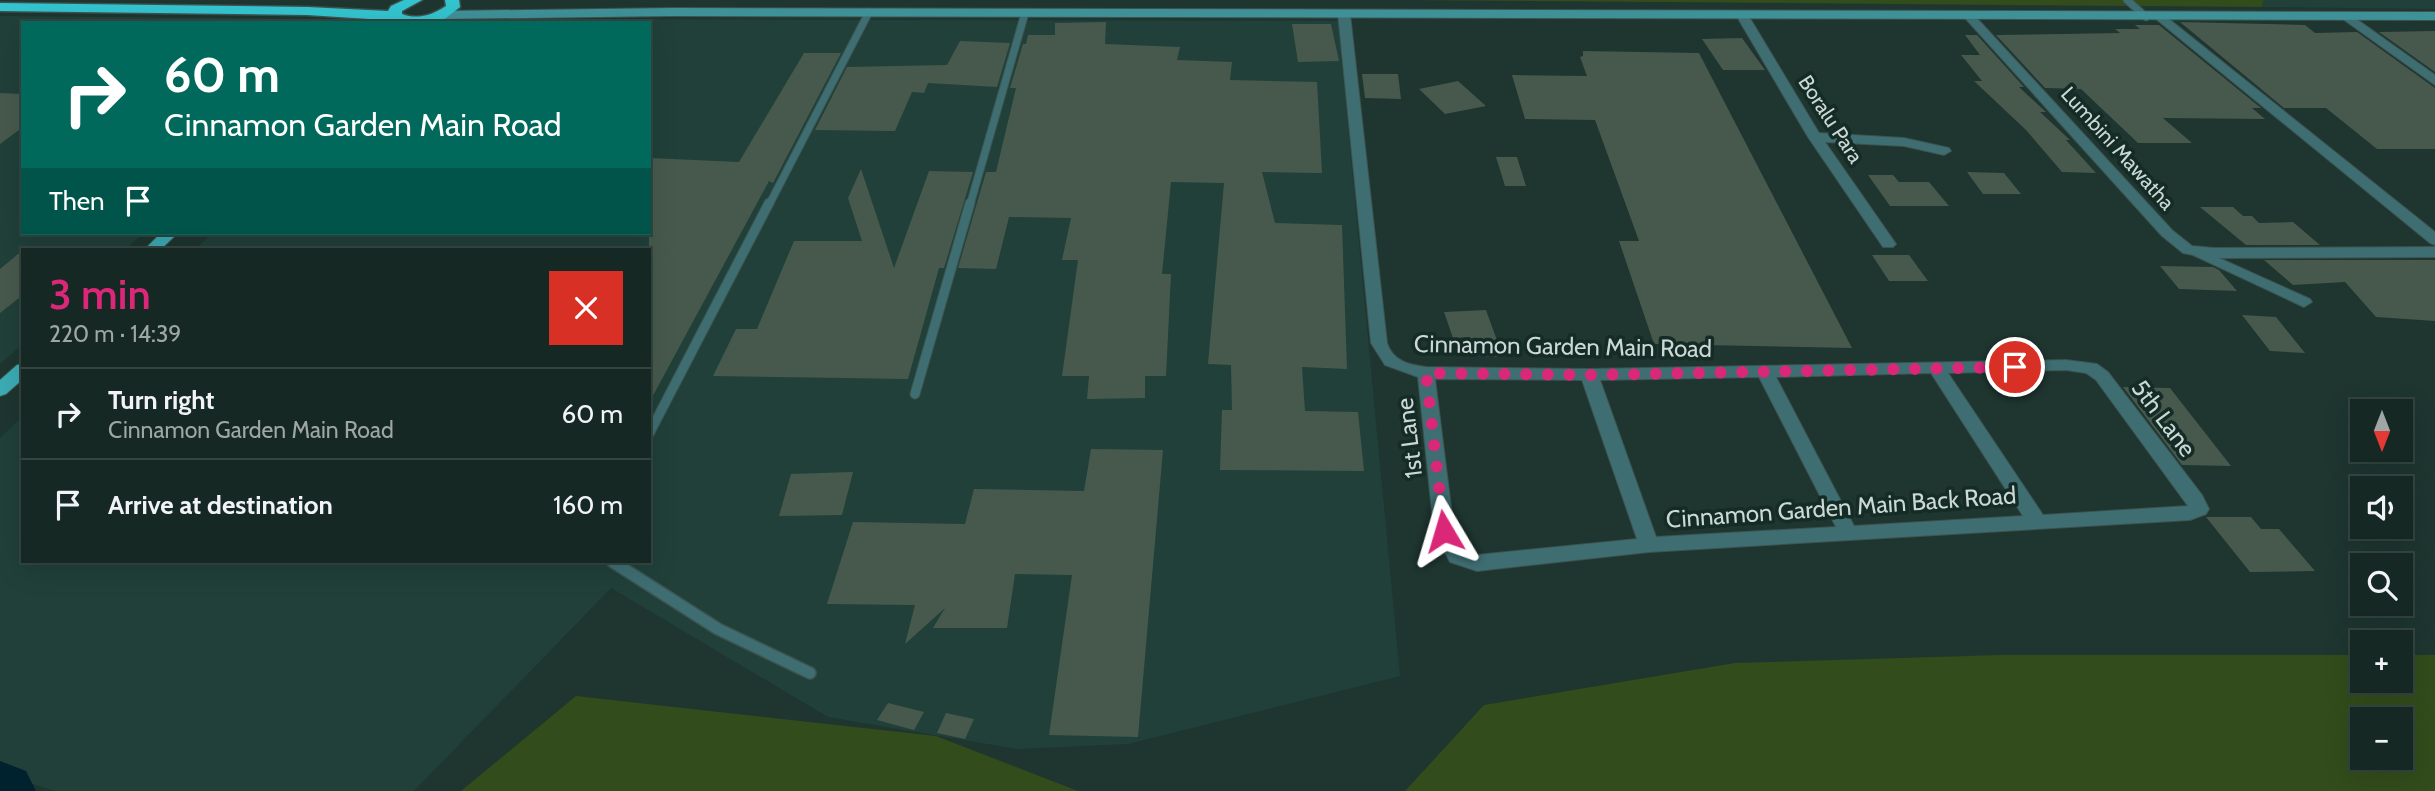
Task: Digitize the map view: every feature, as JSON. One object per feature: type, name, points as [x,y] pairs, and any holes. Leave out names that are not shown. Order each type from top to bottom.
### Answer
[{"type":"highway","points":[[0,7],[307,11],[412,21],[430,20],[453,7],[452,1]]},
{"type":"highway","points":[[394,19],[396,9],[410,2]]},
{"type":"highway","points":[[307,11],[410,2]]},
{"type":"main road","points":[[153,248],[168,235]]},
{"type":"main road","points":[[0,390],[21,371]]},
{"type":"street","points":[[452,1],[508,12]]},
{"type":"street","points":[[430,20],[508,12],[2435,16]]},
{"type":"street","name":"Cinnamon Garden Main Road","points":[[1344,14],[1380,350],[1401,369],[1426,373],[1589,375],[2066,365],[2091,368]]},
{"type":"street","name":"Boralu Para","points":[[1742,15],[1815,137],[1888,244]]},
{"type":"street","points":[[2344,15],[2435,81]]},
{"type":"street","name":"Lumbini Mawatha","points":[[1969,16],[2167,233],[2188,250],[2304,302]]},
{"type":"street","points":[[2160,17],[2435,240]]},
{"type":"street","points":[[1815,137],[1904,142],[1944,151]]},
{"type":"street","points":[[2188,250],[2263,253],[2435,252]]},
{"type":"street","name":"5th Lane","points":[[2091,368],[2102,376],[2195,500]]},
{"type":"street","points":[[1937,369],[2036,520]]},
{"type":"street","points":[[1765,371],[1848,532]]},
{"type":"street","name":"1st Lane","points":[[1426,373],[1444,531],[1457,557],[1477,563]]},
{"type":"street","points":[[1589,375],[1649,545]]},
{"type":"street","name":"Cinnamon Garden Main Back Road","points":[[1477,563],[1649,545],[2036,520],[2190,513],[2199,509],[2195,500]]},
{"type":"lane","points":[[2127,0],[2146,17]]},
{"type":"lane","points":[[651,430],[869,12]]},
{"type":"lane","points":[[915,394],[1025,13]]},
{"type":"lane","points":[[615,563],[718,629],[810,673]]},
{"type":"shaded area","points":[[2264,0],[2435,0],[2435,9],[2262,7]]},
{"type":"shaded area","points":[[0,16],[349,21],[21,21],[21,235],[142,235],[126,248],[21,248],[21,346],[0,364]]},
{"type":"shaded area","points":[[511,19],[1338,21],[1400,676],[1128,744],[1017,749],[828,717],[611,588],[414,791],[54,791],[0,773],[0,438],[21,418],[21,563],[651,563],[651,248],[196,248],[210,235],[651,235],[651,21],[498,21]]},
{"type":"green space","points":[[1399,0],[2264,0],[2262,7]]},
{"type":"green space","points":[[1999,655],[2350,655],[2350,693],[2413,693],[2413,655],[2435,655],[2435,791],[1405,791],[1484,705],[1735,663]]},
{"type":"green space","points":[[576,696],[936,736],[1078,791],[461,791]]},
{"type":"building","points":[[1106,22],[1105,44],[1180,47],[1177,60],[1232,62],[1230,80],[1317,82],[1322,173],[1262,172],[1275,223],[1342,225],[1347,369],[1302,367],[1305,411],[1358,412],[1364,471],[1220,470],[1222,410],[1232,410],[1231,365],[1208,364],[1224,183],[1171,182],[1162,274],[1171,274],[1166,376],[1145,376],[1145,398],[1087,399],[1089,376],[1062,376],[1078,260],[1062,260],[1071,218],[1009,217],[996,269],[958,268],[986,172],[996,172],[1016,88],[1010,88],[1028,35],[1055,35],[1055,23]]},
{"type":"building","points":[[2180,22],[2305,25],[2315,33],[2357,32],[2435,88],[2435,149],[2377,149],[2326,108],[2284,108]]},
{"type":"building","points":[[1292,24],[1331,24],[1339,61],[1298,62]]},
{"type":"building","points":[[2135,25],[2159,25],[2261,108],[2252,108],[2265,119],[2163,118],[2192,143],[2138,143],[2081,89],[2045,88],[1996,35],[2120,33],[2115,29],[2140,29]]},
{"type":"building","points":[[2435,31],[2435,72],[2379,32]]},
{"type":"building","points":[[1965,35],[1977,35],[2024,87],[2019,87],[2046,112],[2040,112],[2070,140],[2066,140],[2096,173],[2062,172],[2026,130],[1974,81],[1982,81],[1961,55],[1980,55]]},
{"type":"building","points":[[1742,38],[1765,70],[1723,70],[1702,39]]},
{"type":"building","points":[[960,41],[1010,43],[997,87],[928,83],[924,93],[912,92],[895,131],[815,130],[847,67],[947,65]]},
{"type":"building","points":[[1583,51],[1699,53],[1852,348],[1654,344],[1619,241],[1639,241],[1595,120],[1525,119],[1512,75],[1587,76],[1580,57],[1583,56]]},
{"type":"building","points":[[804,53],[841,53],[773,183],[769,181],[651,399],[651,158],[739,162]]},
{"type":"building","points":[[1362,74],[1398,74],[1401,99],[1365,98]]},
{"type":"building","points":[[1458,81],[1486,106],[1445,114],[1419,89]]},
{"type":"building","points":[[0,93],[21,94],[21,128],[0,144]]},
{"type":"building","points":[[1496,157],[1517,157],[1526,186],[1505,186]]},
{"type":"building","points":[[861,169],[894,268],[929,171],[973,172],[944,268],[939,268],[908,379],[713,376],[736,329],[757,329],[794,241],[862,241],[848,198]]},
{"type":"building","points":[[1967,172],[2004,173],[2021,194],[1983,194]]},
{"type":"building","points":[[1868,175],[1893,175],[1899,182],[1929,182],[1949,206],[1890,206]]},
{"type":"building","points":[[2200,207],[2233,207],[2243,216],[2252,216],[2259,223],[2293,222],[2320,245],[2246,245]]},
{"type":"building","points":[[21,252],[21,297],[0,313],[0,269]]},
{"type":"building","points":[[1872,255],[1909,255],[1928,281],[1889,281]]},
{"type":"building","points":[[2264,260],[2435,260],[2435,321],[2376,317],[2345,282],[2293,285]]},
{"type":"building","points":[[2160,266],[2213,267],[2219,270],[2237,291],[2179,289]]},
{"type":"building","points":[[1486,310],[1503,357],[1473,356],[1470,337],[1453,338],[1444,312]]},
{"type":"building","points":[[2242,315],[2276,317],[2305,353],[2270,351]]},
{"type":"building","points":[[2123,387],[2170,388],[2231,466],[2182,465]]},
{"type":"building","points":[[1091,449],[1163,450],[1138,737],[1049,735],[1072,575],[1015,574],[1007,628],[933,628],[945,608],[905,644],[915,605],[827,604],[853,522],[965,524],[974,489],[1084,491]]},
{"type":"building","points":[[853,472],[842,515],[779,516],[791,474]]},
{"type":"building","points":[[2206,517],[2251,517],[2261,529],[2279,529],[2315,571],[2250,572]]},
{"type":"building","points":[[888,703],[924,712],[914,730],[877,720]]},
{"type":"building","points":[[946,713],[974,719],[965,739],[937,733]]},
{"type":"waterway","points":[[0,789],[4,791]]},
{"type":"route","points":[[1444,531],[1426,373],[1589,375],[2015,367]]}]
